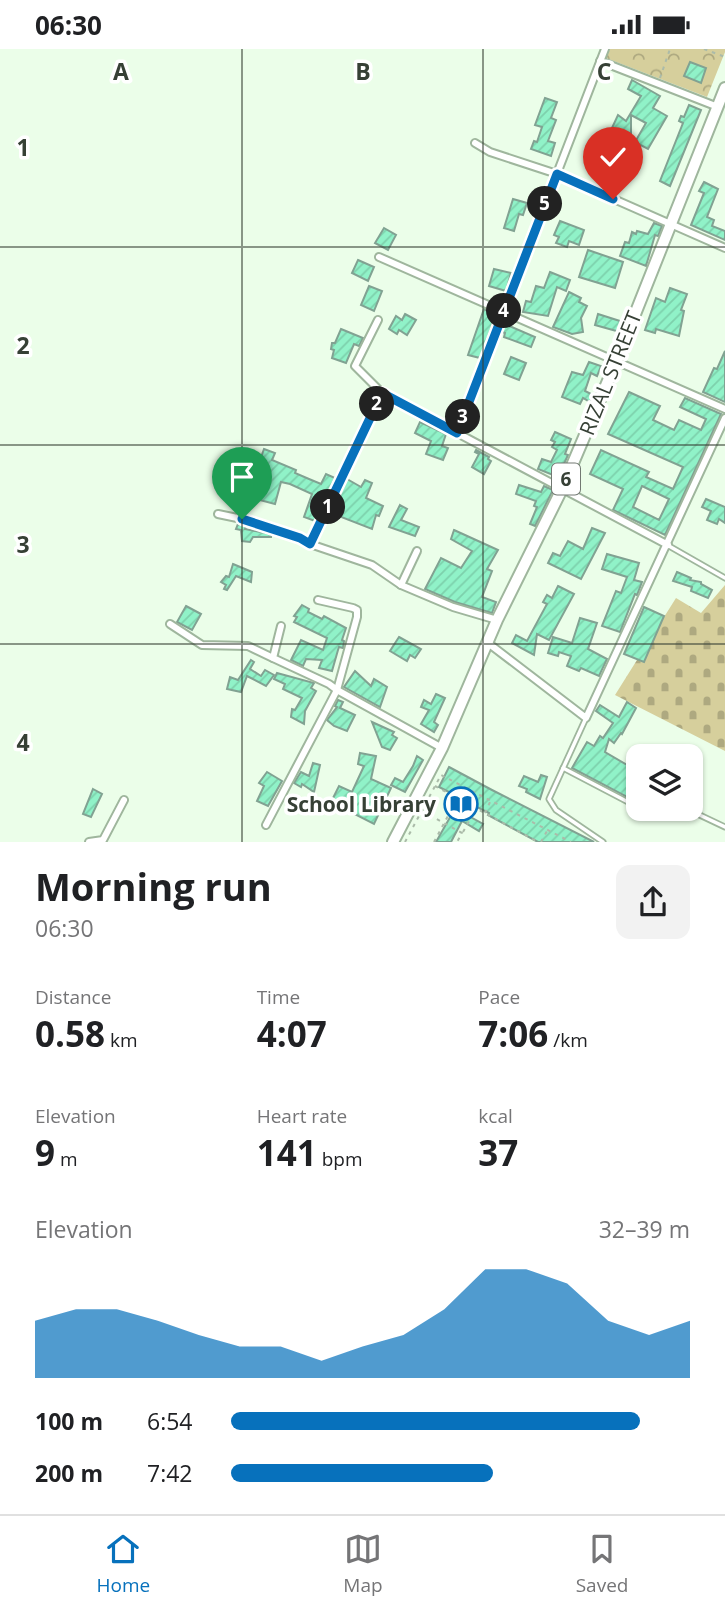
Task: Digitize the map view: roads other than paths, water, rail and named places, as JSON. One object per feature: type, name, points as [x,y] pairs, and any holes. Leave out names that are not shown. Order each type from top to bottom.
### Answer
[{"type":"highway","name":"RIZAL STREET","points":[[393,842],[442,748],[497,620],[562,489],[721,104],[725,88]]},
{"type":"street","points":[[457,433],[602,50]]},
{"type":"street","points":[[600,61],[658,84],[721,104]]},
{"type":"street","points":[[475,143],[490,152],[557,174],[725,249]]},
{"type":"street","points":[[379,257],[725,409]]},
{"type":"street","points":[[378,320],[355,366],[382,393],[668,545]]},
{"type":"street","points":[[310,544],[382,393]]},
{"type":"street","points":[[488,643],[586,718],[725,418]]},
{"type":"street","points":[[218,515],[242,519],[372,565],[401,585],[451,606],[497,620]]},
{"type":"street","points":[[401,585],[416,551]]},
{"type":"street","points":[[266,825],[337,690],[357,617],[356,610],[318,600]]},
{"type":"street","points":[[170,624],[202,645],[248,646],[330,684],[442,748]]},
{"type":"street","points":[[273,658],[281,626]]},
{"type":"street","points":[[89,842],[103,840],[124,800]]},
{"type":"lane","points":[[668,545],[725,578]]},
{"type":"lane","points":[[586,718],[549,800],[556,810],[603,842]]},
{"type":"lane","points":[[563,768],[626,801]]},
{"type":"lane","points":[[703,817],[725,827]]},
{"type":"place","name":"School Library","points":[[461,804]]}]
